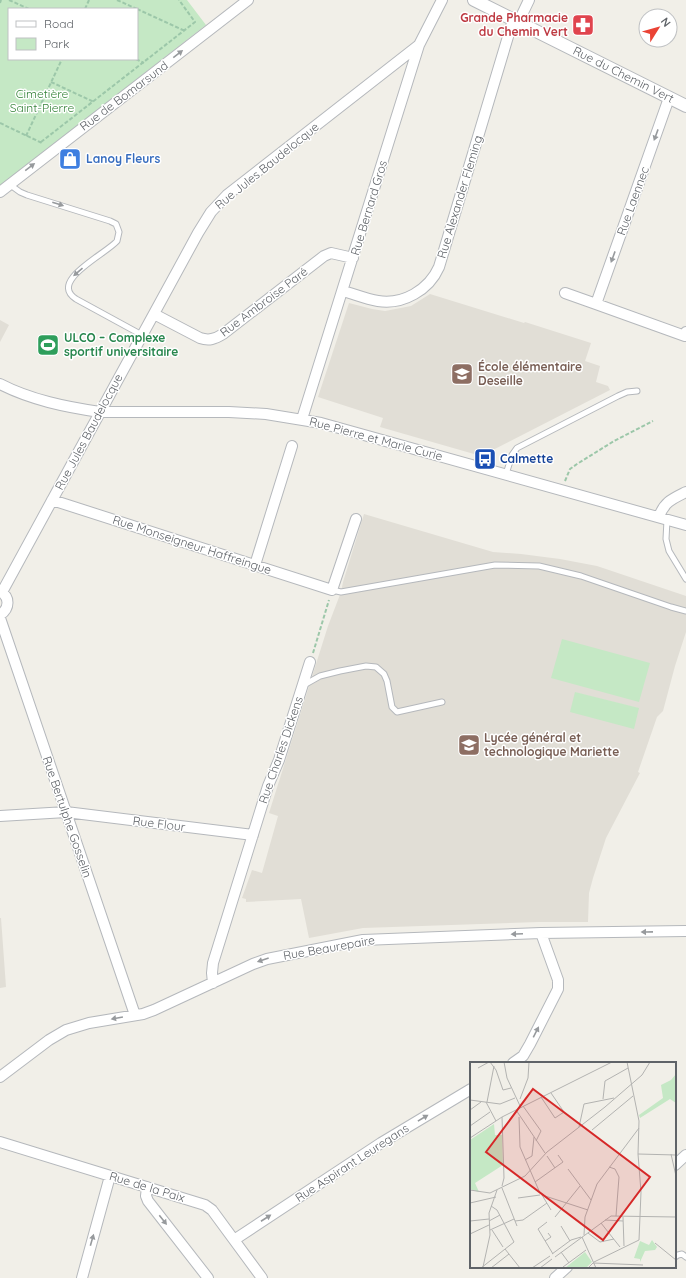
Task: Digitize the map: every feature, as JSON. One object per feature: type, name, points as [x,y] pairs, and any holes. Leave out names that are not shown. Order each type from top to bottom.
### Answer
[{"type":"street","name":"Rue de Bomarsund","points":[[0,192],[248,0]]},
{"type":"street","name":"Rue Bernard Gros","points":[[302,419],[419,45],[442,0]]},
{"type":"street","name":"Rue du Chemin Vert","points":[[474,0],[493,4],[515,21],[686,106]]},
{"type":"street","name":"Rue Alexander Fleming","points":[[343,291],[379,301],[395,301],[419,291],[434,277],[439,267],[515,21],[529,0]]},
{"type":"street","name":"Rue Jules Baudelocque","points":[[1,592],[202,225],[211,212],[221,200],[419,45]]},
{"type":"street","name":"Rue Laennec","points":[[596,304],[669,98]]},
{"type":"street","name":"Rue Ambroise Paré","points":[[154,314],[200,338],[209,340],[214,339],[223,334],[324,256],[331,253],[353,258]]},
{"type":"street","points":[[565,293],[686,335]]},
{"type":"street","name":"Rue Pierre et Marie Curie","points":[[0,384],[19,393],[41,400],[100,412],[229,412],[266,414],[302,419],[336,426],[686,525]]},
{"type":"street","points":[[255,565],[292,446]]},
{"type":"street","points":[[663,519],[661,510],[666,504],[686,492]]},
{"type":"street","name":"Rue Monseigneur Haffreingue","points":[[52,500],[332,590]]},
{"type":"street","points":[[332,590],[356,519]]},
{"type":"street","points":[[0,614],[4,612],[8,605],[7,599],[1,592]]},
{"type":"street","name":"Rue Bertulphe Gosselin","points":[[0,618],[135,1015]]},
{"type":"street","name":"Rue Charles Dickens","points":[[213,983],[213,963],[268,786],[279,760],[310,662]]},
{"type":"street","name":"Rue Flour","points":[[0,816],[66,812],[253,835]]},
{"type":"street","name":"Rue Beaurepaire","points":[[0,1076],[49,1040],[66,1030],[89,1023],[154,1010],[267,959],[363,940],[541,933],[686,931]]},
{"type":"street","points":[[514,1062],[522,1056],[530,1044],[558,989],[558,980],[541,933]]},
{"type":"street","name":"Rue Aspirant Leuregans","points":[[234,1240],[376,1146],[470,1089]]},
{"type":"street","name":"Rue de la Paix","points":[[0,1142],[195,1201],[209,1207],[262,1278]]},
{"type":"street","points":[[676,1164],[686,1155]]},
{"type":"street","points":[[82,1278],[110,1176]]},
{"type":"street","points":[[147,1187],[146,1196],[148,1201],[208,1278]]},
{"type":"street","points":[[555,1278],[566,1268]]},
{"type":"lane","points":[[9,184],[27,195],[116,224],[119,232],[117,241],[74,275],[68,284],[68,290],[76,300],[142,335]]},
{"type":"lane","points":[[506,474],[512,455],[518,448],[618,396],[628,392],[637,392]]},
{"type":"lane","points":[[663,519],[669,552],[686,579]]},
{"type":"lane","points":[[332,590],[341,592],[495,565],[538,566],[581,576],[686,611]]},
{"type":"lane","points":[[303,685],[320,676],[366,666],[376,667],[384,674],[387,681],[392,707],[397,712],[442,702]]},
{"type":"lane","points":[[676,1256],[682,1254],[686,1258]]},
{"type":"path","points":[[10,0],[27,8]]},
{"type":"path","points":[[117,0],[135,8]]},
{"type":"path","points":[[41,142],[196,22],[179,0]]},
{"type":"path","points":[[138,9],[184,31]]},
{"type":"path","points":[[26,136],[62,60]]},
{"type":"path","points":[[138,60],[144,63]]},
{"type":"path","points":[[51,82],[94,102]]},
{"type":"path","points":[[0,123],[41,142],[53,150]]},
{"type":"path","points":[[562,490],[568,472],[573,466],[653,421]]},
{"type":"path","points":[[310,662],[332,590]]},
{"type":"shaded area","name":"École élémentaire Deseille","points":[[430,294],[591,343],[585,361],[600,366],[596,382],[608,386],[610,390],[481,456],[380,427],[383,418],[318,397],[349,303],[385,311],[411,306]]},
{"type":"shaded area","points":[[0,320],[9,325],[0,342]]},
{"type":"shaded area","name":"Lycée général et technologique Mariette","points":[[364,514],[493,552],[560,559],[597,566],[686,596],[686,632],[663,711],[657,717],[638,772],[640,773],[606,838],[589,893],[588,922],[539,922],[363,928],[309,938],[301,899],[246,902],[246,899],[242,898],[252,870],[262,873],[278,816],[269,813],[328,626],[341,592]]},
{"type":"shaded area","points":[[0,918],[6,987],[0,988]]},
{"type":"green space","name":"Cimetière Saint-Pierre","points":[[0,0],[187,0],[206,25],[0,186]]},
{"type":"green space","points":[[562,639],[650,663],[639,702],[551,678]]},
{"type":"green space","points":[[575,692],[639,708],[634,729],[570,712]]},
{"type":"place","name":"Grande Pharmacie du Chemin Vert","points":[[583,25]]},
{"type":"place","name":"Lanoy Fleurs","points":[[70,159]]},
{"type":"place","name":"ULCO – Complexe sportif universitaire","points":[[48,345]]},
{"type":"place","name":"École élémentaire Deseille","points":[[462,374]]},
{"type":"place","name":"Calmette","points":[[485,459]]},
{"type":"place","name":"Lycée général et technologique Mariette","points":[[469,745]]}]
